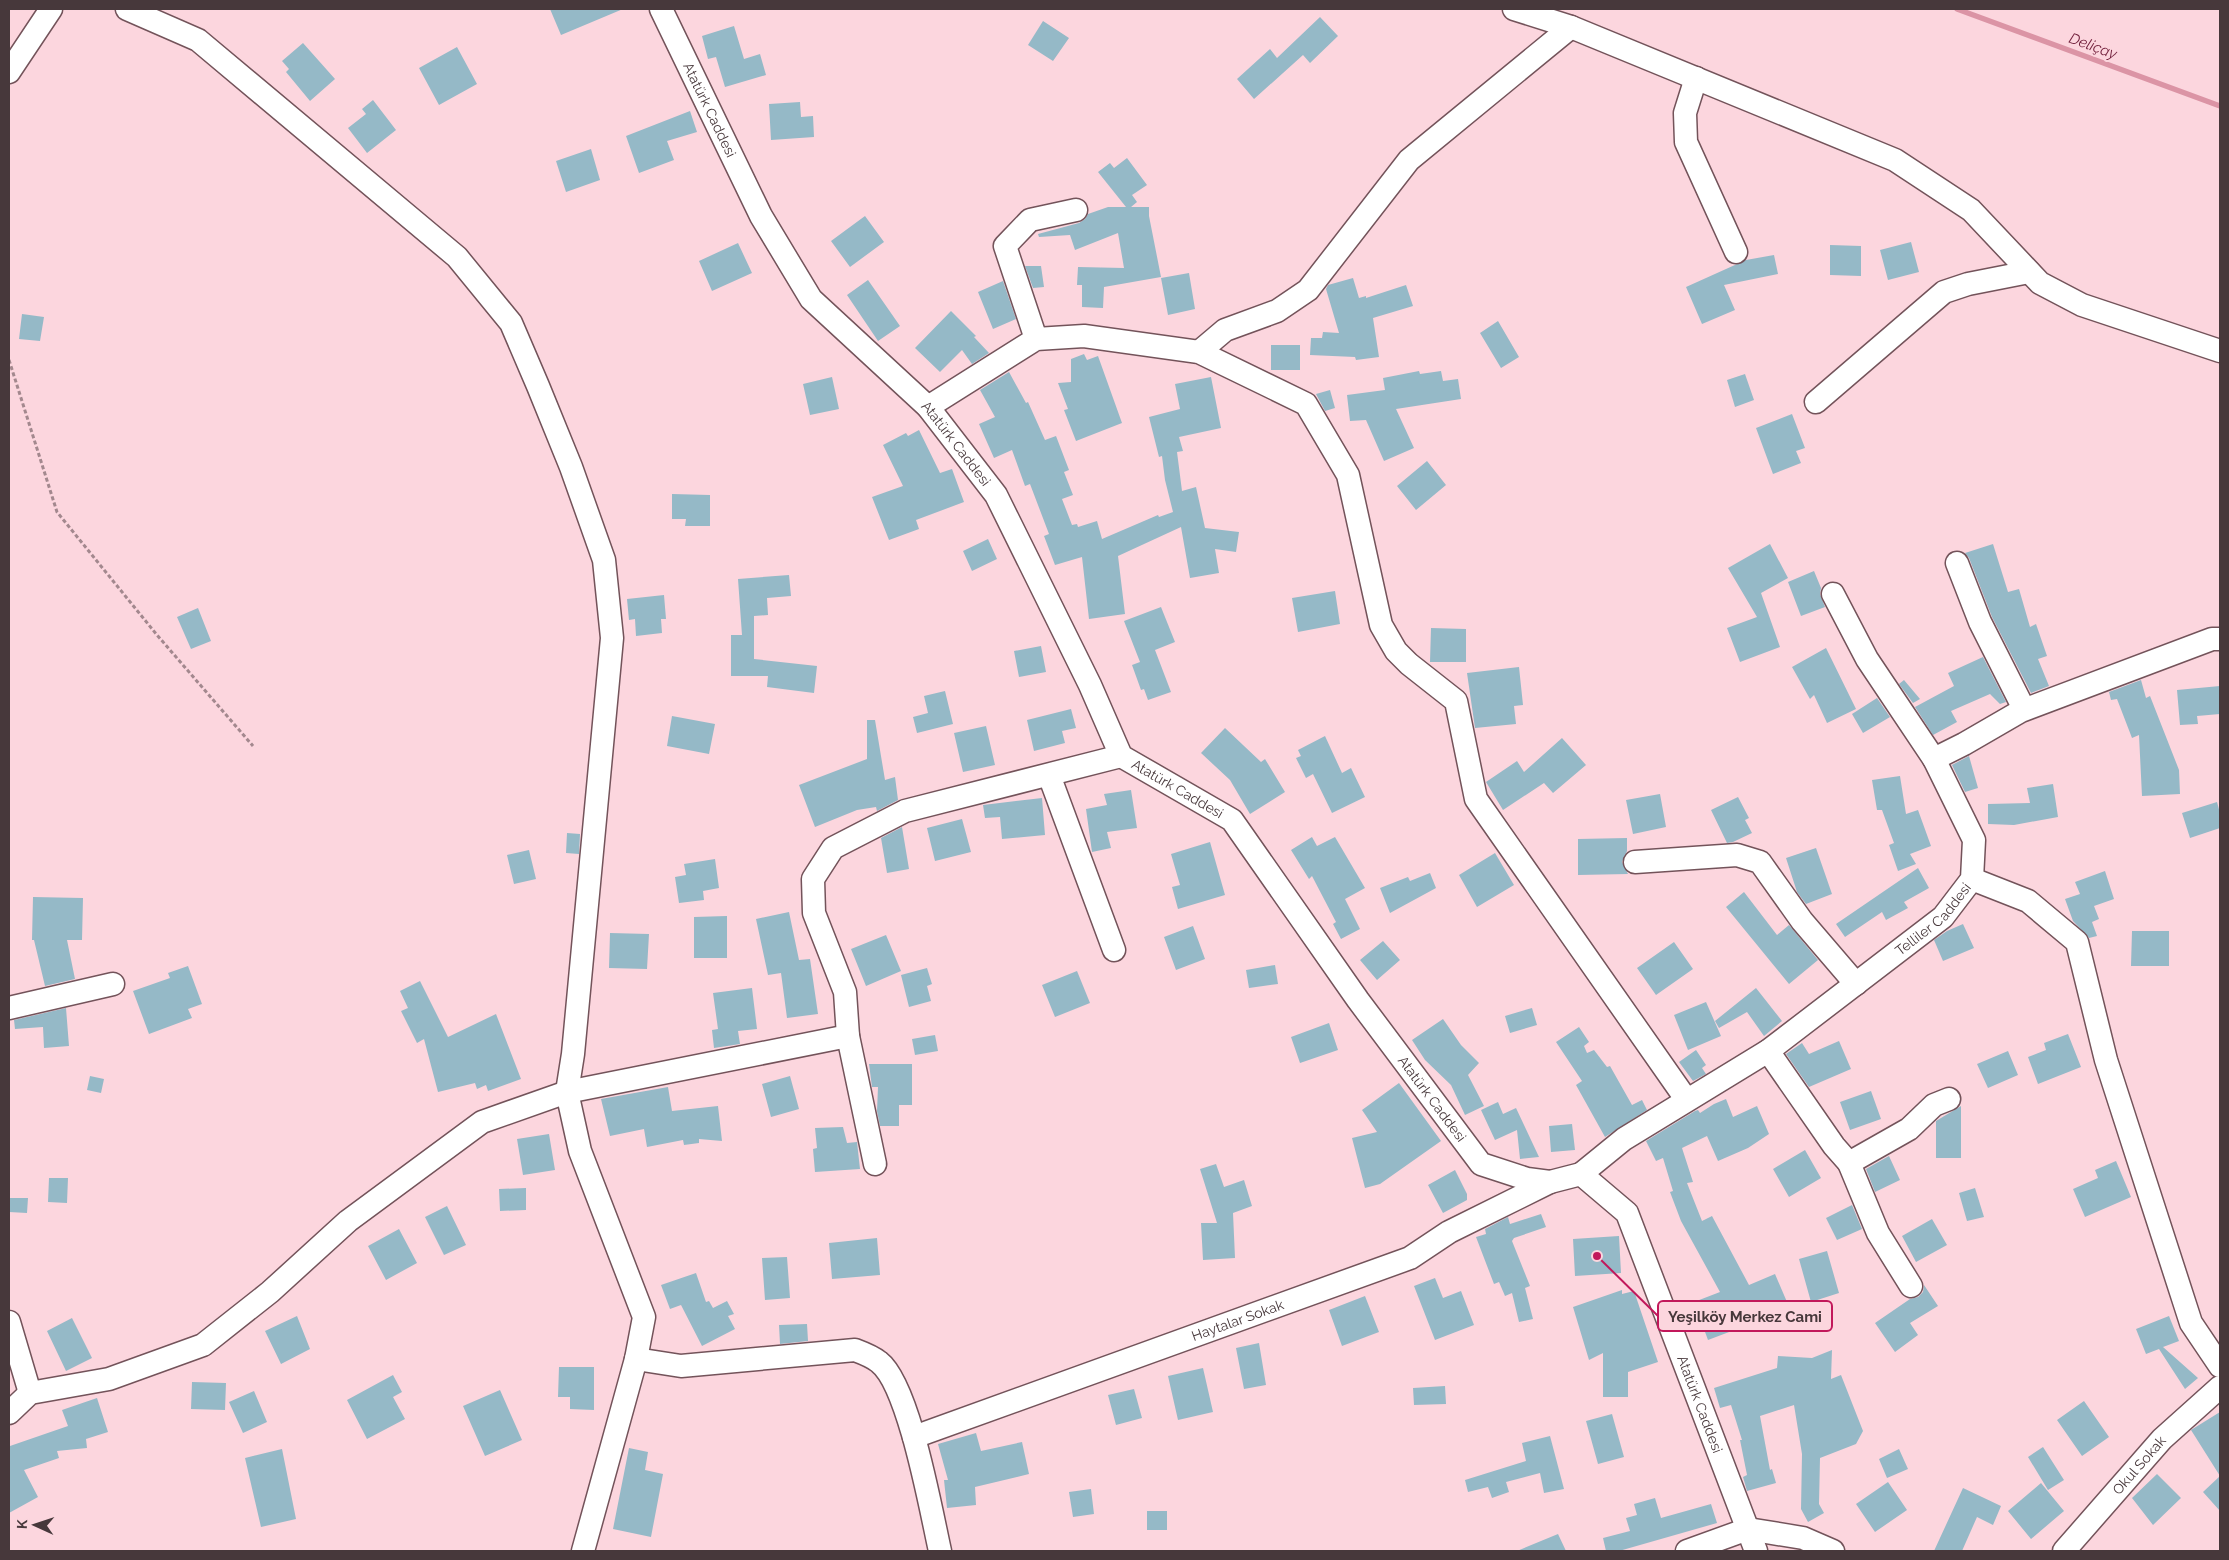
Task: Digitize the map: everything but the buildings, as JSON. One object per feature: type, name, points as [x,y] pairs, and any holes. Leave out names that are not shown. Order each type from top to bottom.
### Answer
[{"type":"street","points":[[9,72],[51,9]]},
{"type":"street","points":[[127,9],[198,40],[457,257],[511,322],[571,467],[604,560],[612,638],[574,1054],[567,1092],[580,1151],[644,1316],[636,1359],[583,1551]]},
{"type":"street","name":"Atatürk Caddesi","points":[[661,9],[761,216],[811,299],[928,407],[996,495],[1090,685],[1121,756],[1232,820],[1358,1000],[1481,1164],[1527,1179],[1550,1182],[1581,1174],[1627,1213],[1756,1551]]},
{"type":"street","points":[[1514,9],[1571,27],[1895,160],[1970,210],[2040,283],[2082,305],[2220,351]]},
{"type":"street","points":[[1199,352],[1225,330],[1277,311],[1308,290],[1409,160],[1571,27]]},
{"type":"street","points":[[1696,78],[1685,113],[1686,142],[1736,252]]},
{"type":"street","points":[[1036,339],[1006,246],[1030,220],[1076,210]]},
{"type":"street","points":[[1816,402],[1944,292],[1980,281],[2029,272]]},
{"type":"street","points":[[928,407],[1036,339],[1084,336],[1199,352],[1306,404],[1348,476],[1381,625],[1396,651],[1409,664],[1456,701],[1476,799],[1686,1099]]},
{"type":"street","points":[[1957,564],[1980,622],[2024,709]]},
{"type":"street","name":"Telliler Caddesi","points":[[1581,1174],[1624,1139],[1686,1099],[1768,1051],[1943,917],[1972,879],[1974,840],[1934,759],[1867,659],[1833,594]]},
{"type":"street","points":[[1934,759],[2024,709],[2212,638],[2220,639]]},
{"type":"street","points":[[875,1164],[848,1036],[846,992],[814,913],[813,879],[833,848],[905,811],[1121,756]]},
{"type":"street","points":[[1049,775],[1114,950]]},
{"type":"street","points":[[1635,862],[1738,855],[1760,862],[1802,921],[1856,984]]},
{"type":"street","points":[[1972,879],[2028,901],[2077,942],[2106,1060],[2191,1323],[2220,1366]]},
{"type":"street","points":[[9,1008],[113,984]]},
{"type":"street","points":[[9,1413],[30,1394],[109,1379],[203,1345],[270,1292],[348,1221],[482,1122],[567,1092],[848,1036]]},
{"type":"street","points":[[1768,1051],[1834,1146],[1849,1163],[1878,1233],[1911,1286]]},
{"type":"street","points":[[1849,1163],[1909,1129],[1934,1105],[1949,1099]]},
{"type":"street","name":"Haytalar Sokak","points":[[914,1436],[1410,1258],[1449,1232],[1550,1182]]},
{"type":"street","points":[[9,1322],[30,1394]]},
{"type":"street","points":[[636,1359],[681,1366],[855,1350],[880,1362],[895,1382],[914,1436],[940,1551]]},
{"type":"street","name":"Okul Sokak","points":[[2064,1551],[2162,1439],[2220,1387]]},
{"type":"street","points":[[1687,1551],[1748,1529],[1802,1538],[1833,1551]]},
{"type":"path","points":[[9,360],[57,512],[157,635],[253,746]]},
{"type":"waterway","name":"Deliçay","points":[[1957,9],[2220,106]]},
{"type":"place","name":"Yeşilköy Merkez Cami","points":[[1597,1256]]}]
